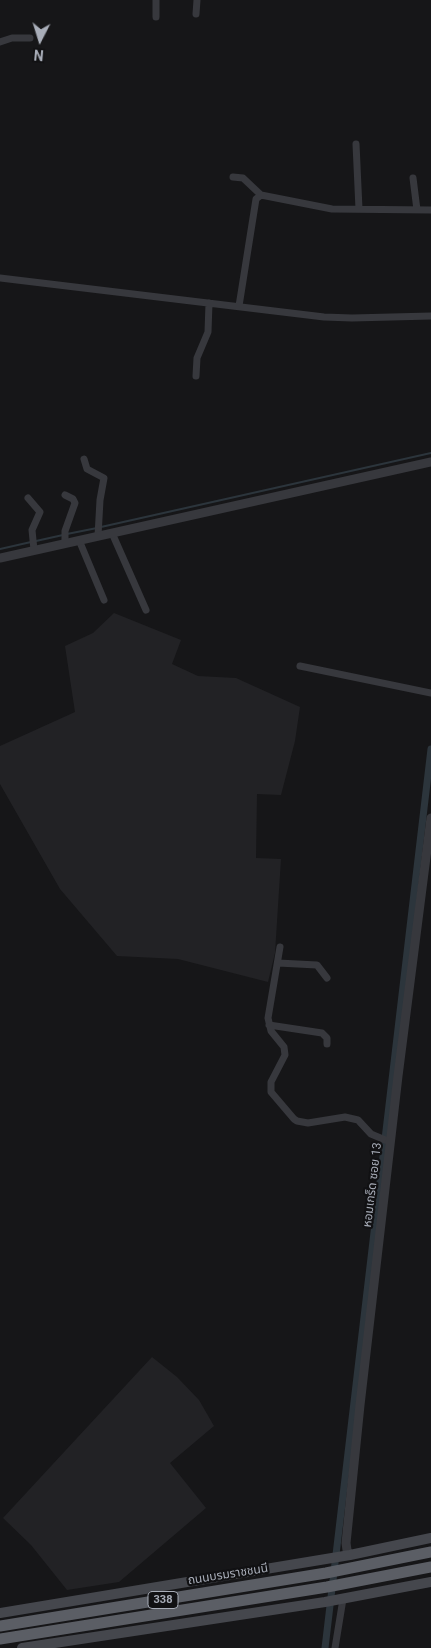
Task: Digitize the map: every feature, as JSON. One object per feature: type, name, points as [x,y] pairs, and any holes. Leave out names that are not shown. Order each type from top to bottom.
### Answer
[{"type":"highway","name":"ถนนบรมราชชนนี","points":[[0,1626],[326,1573],[431,1552]]},
{"type":"highway","name":"338","points":[[0,1639],[327,1587],[431,1567]]},
{"type":"main road","points":[[0,1613],[345,1556],[431,1538]]},
{"type":"main road","points":[[22,1648],[325,1602],[431,1582]]},
{"type":"street","points":[[156,0],[156,16]]},
{"type":"street","points":[[196,14],[197,0]]},
{"type":"street","points":[[0,42],[12,38],[30,38]]},
{"type":"street","points":[[356,144],[359,209]]},
{"type":"street","points":[[233,177],[243,178],[261,195],[332,209],[431,210]]},
{"type":"street","points":[[413,178],[417,210]]},
{"type":"street","points":[[239,306],[256,200],[261,195]]},
{"type":"street","points":[[0,278],[343,318],[431,316]]},
{"type":"street","points":[[196,376],[197,358],[208,332],[209,303]]},
{"type":"street","points":[[84,459],[84,466],[104,478],[98,530]]},
{"type":"street","points":[[0,558],[65,537],[79,540],[98,530],[112,533],[431,462]]},
{"type":"street","points":[[65,537],[75,503],[66,494]]},
{"type":"street","points":[[28,498],[40,512],[32,530],[33,548]]},
{"type":"street","points":[[112,533],[146,610]]},
{"type":"street","points":[[79,540],[104,600]]},
{"type":"street","points":[[300,666],[431,693]]},
{"type":"street","name":"หอมเกร็ด ซอย 13","points":[[345,1556],[386,1140],[431,818]]},
{"type":"street","points":[[280,947],[270,1005],[269,1025],[285,1050],[285,1055],[271,1082],[270,1090],[294,1119],[302,1123],[345,1116],[358,1120],[371,1134],[386,1140]]},
{"type":"street","points":[[278,963],[317,965],[327,978]]},
{"type":"street","points":[[269,1025],[322,1033],[327,1038],[327,1044]]},
{"type":"street","points":[[335,1648],[340,1599]]},
{"type":"shaded area","points":[[114,613],[181,640],[172,664],[198,676],[236,678],[300,707],[295,741],[281,795],[257,794],[256,858],[281,859],[275,953],[268,982],[178,959],[117,956],[60,889],[0,784],[0,746],[75,712],[65,646],[93,633]]},
{"type":"shaded area","points":[[152,1357],[177,1377],[199,1400],[214,1426],[170,1463],[206,1508],[119,1582],[67,1590],[31,1545],[3,1518]]},
{"type":"waterway","points":[[101,527],[431,453]]},
{"type":"waterway","points":[[67,534],[97,528]]},
{"type":"waterway","points":[[36,541],[63,535]]},
{"type":"waterway","points":[[0,549],[31,542]]},
{"type":"waterway","points":[[325,1648],[431,749]]}]
